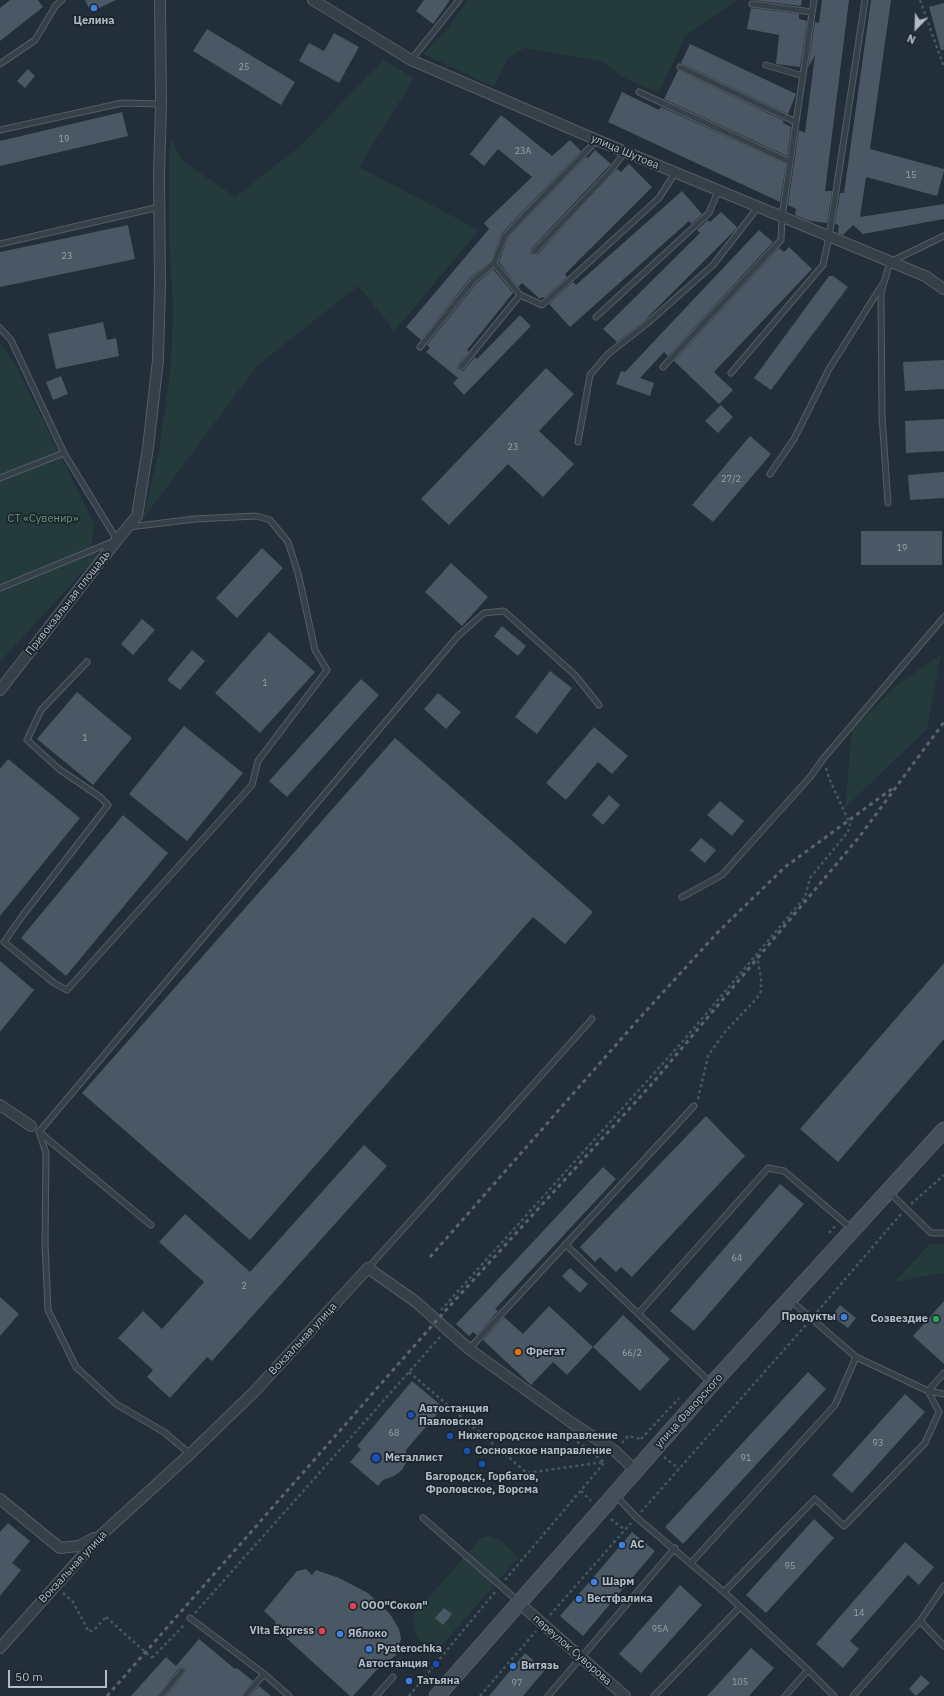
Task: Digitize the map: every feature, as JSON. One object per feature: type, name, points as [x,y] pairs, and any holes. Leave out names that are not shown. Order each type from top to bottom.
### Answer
[{"type":"street","points":[[159,207],[161,104],[160,0]]},
{"type":"street","name":"улица Шутова","points":[[313,0],[412,60],[625,152],[924,276],[944,289]]},
{"type":"street","name":"Привокзальная площадь","points":[[0,690],[137,516],[148,448],[158,360],[159,207]]},
{"type":"street","points":[[0,1105],[35,1129]]},
{"type":"street","name":"улица Фаворского","points":[[437,1696],[616,1496],[636,1470],[712,1384],[887,1190],[944,1130]]},
{"type":"street","points":[[368,1268],[434,1318],[469,1349],[572,1423],[614,1451],[636,1470]]},
{"type":"street","name":"Вокзальная улица","points":[[0,1648],[100,1536],[190,1454],[254,1392],[368,1268]]},
{"type":"street","points":[[0,1499],[60,1548],[79,1546],[100,1536]]},
{"type":"street","name":"переулок Суворова","points":[[519,1603],[625,1696]]},
{"type":"lane","points":[[0,64],[35,40],[56,5],[62,0]]},
{"type":"lane","points":[[412,60],[459,0]]},
{"type":"lane","points":[[663,367],[781,240],[782,217],[814,0]]},
{"type":"lane","points":[[731,372],[823,265],[829,237],[865,0]]},
{"type":"lane","points":[[752,4],[812,12]]},
{"type":"lane","points":[[766,65],[803,76]]},
{"type":"lane","points":[[680,67],[796,122]]},
{"type":"lane","points":[[638,92],[790,162]]},
{"type":"lane","points":[[0,130],[122,103],[161,104]]},
{"type":"lane","points":[[420,347],[474,280],[494,263],[505,236],[597,140]]},
{"type":"lane","points":[[534,252],[609,174],[625,152]]},
{"type":"lane","points":[[494,263],[520,295],[542,305],[659,198],[675,173]]},
{"type":"lane","points":[[596,317],[709,213],[718,191]]},
{"type":"lane","points":[[0,244],[159,207]]},
{"type":"lane","points":[[578,442],[590,375],[608,354],[650,321],[713,265],[758,207]]},
{"type":"lane","points":[[888,502],[882,416],[882,293],[890,262],[944,236]]},
{"type":"lane","points":[[770,474],[794,439],[829,369],[885,279]]},
{"type":"lane","points":[[461,367],[520,295]]},
{"type":"lane","points":[[0,328],[11,340],[64,453],[117,540],[0,588]]},
{"type":"lane","points":[[0,478],[64,453]]},
{"type":"lane","points":[[87,662],[41,710],[27,740],[59,769],[100,797],[108,805],[4,942],[54,983],[67,990],[252,785],[258,761],[327,670],[315,650],[298,573],[288,542],[270,520],[256,516],[195,519],[128,527]]},
{"type":"lane","points":[[35,1129],[458,636],[484,613],[504,611],[575,675],[599,705]]},
{"type":"lane","points":[[682,897],[722,875],[811,776],[944,617]]},
{"type":"lane","points":[[368,1268],[592,1019]]},
{"type":"lane","points":[[469,1349],[694,1106]]},
{"type":"lane","points":[[35,1129],[151,1225]]},
{"type":"lane","points":[[35,1129],[46,1154],[45,1244],[48,1310],[76,1367],[116,1404],[164,1432],[190,1454]]},
{"type":"lane","points":[[638,1314],[768,1168],[784,1170],[853,1229]]},
{"type":"lane","points":[[887,1190],[930,1233],[944,1234]]},
{"type":"lane","points":[[566,1244],[712,1384]]},
{"type":"lane","points":[[790,1299],[856,1357],[928,1391],[944,1394]]},
{"type":"lane","points":[[691,1563],[835,1405],[856,1357]]},
{"type":"lane","points":[[928,1391],[944,1373]]},
{"type":"lane","points":[[724,1592],[815,1499],[844,1526],[925,1443],[940,1412],[928,1391]]},
{"type":"lane","points":[[616,1496],[636,1517],[724,1592],[834,1696]]},
{"type":"lane","points":[[423,1518],[519,1603]]},
{"type":"lane","points":[[548,1696],[674,1548]]},
{"type":"lane","points":[[853,1696],[920,1621],[944,1586]]},
{"type":"lane","points":[[654,1696],[740,1607]]},
{"type":"lane","points":[[190,1618],[264,1674],[290,1696]]},
{"type":"lane","points":[[920,1621],[944,1646]]},
{"type":"lane","points":[[784,1696],[808,1670]]},
{"type":"lane","points":[[161,1696],[182,1671]]},
{"type":"lane","points":[[245,1696],[264,1674]]},
{"type":"lane","points":[[376,1696],[393,1677]]},
{"type":"path","points":[[920,0],[944,67]]},
{"type":"path","points":[[434,1318],[683,1041],[805,897],[810,878],[848,832],[850,824],[829,778],[824,759]]},
{"type":"path","points":[[694,1106],[708,1056],[724,1033],[757,998],[761,990],[761,979],[757,954]]},
{"type":"path","points":[[480,1696],[906,1208],[944,1175]]},
{"type":"path","points":[[438,1339],[445,1343]]},
{"type":"path","points":[[54,1586],[73,1602],[89,1632],[96,1628],[106,1617],[152,1658],[190,1618],[434,1343]]},
{"type":"path","points":[[409,1372],[527,1473],[604,1462]]},
{"type":"path","points":[[566,1434],[604,1462]]},
{"type":"path","points":[[409,1696],[604,1462],[628,1436],[641,1439]]},
{"type":"green space","points":[[468,0],[738,0],[685,36],[659,93],[624,78],[603,62],[524,48],[507,59],[494,87],[423,54],[445,32]]},
{"type":"green space","points":[[384,60],[414,78],[359,167],[479,230],[393,333],[388,322],[358,286],[257,366],[143,519],[159,451],[171,364],[173,307],[169,236],[169,150],[171,140],[183,161],[235,197],[299,147]]},
{"type":"green space","name":"СТ «Сувенир»","points":[[0,343],[15,364],[94,523],[92,545],[98,555],[0,662]]},
{"type":"green space","points":[[941,655],[927,729],[845,808],[852,730],[898,684]]},
{"type":"green space","points":[[930,1244],[944,1244],[944,1273],[894,1282]]},
{"type":"green space","points":[[489,1536],[502,1541],[518,1558],[435,1653],[421,1641],[415,1632],[413,1620],[415,1613],[481,1538]]},
{"type":"building","points":[[10,0],[38,0],[43,7],[0,41],[0,8]]},
{"type":"building","name":"Целина","points":[[85,0],[116,0],[91,12]]},
{"type":"building","points":[[424,0],[450,0],[433,24],[416,11]]},
{"type":"building","points":[[752,0],[802,0],[801,6]]},
{"type":"building","points":[[822,0],[849,0],[825,191],[832,191],[827,223],[810,221],[795,215],[796,209],[788,205],[799,130],[805,133],[815,55],[808,68],[815,22],[819,23]]},
{"type":"building","points":[[871,0],[891,0],[870,149],[944,169],[944,171],[937,196],[866,177],[860,217],[944,204],[944,219],[863,234],[853,225],[843,235],[838,233],[839,225],[835,224],[840,193],[844,193]]},
{"type":"building","points":[[944,3],[944,50],[941,50],[929,7]]},
{"type":"building","points":[[751,8],[799,14],[799,19],[807,21],[800,67],[776,64],[779,35],[747,29]]},
{"type":"building","points":[[207,29],[295,82],[281,105],[193,51]]},
{"type":"building","points":[[334,33],[359,47],[339,83],[299,61],[309,43],[324,51]]},
{"type":"building","points":[[690,44],[796,94],[788,114],[681,63]]},
{"type":"building","points":[[28,69],[35,76],[25,88],[17,81]]},
{"type":"building","points":[[678,70],[784,121],[783,123],[791,127],[787,156],[664,99]]},
{"type":"building","points":[[622,92],[659,110],[661,107],[786,164],[780,202],[608,122]]},
{"type":"building","points":[[122,112],[128,136],[0,166],[0,141]]},
{"type":"building","points":[[501,115],[552,156],[570,140],[581,151],[502,233],[491,261],[471,277],[421,340],[406,327],[489,229],[484,223],[532,177],[498,149],[484,166],[470,154]]},
{"type":"building","points":[[595,150],[611,164],[531,249],[530,253],[532,255],[537,255],[617,169],[621,172],[629,164],[652,187],[565,274],[567,277],[544,298],[542,297],[540,299],[522,283],[518,287],[499,262],[508,238],[586,157],[588,158]]},
{"type":"building","points":[[682,191],[702,214],[691,224],[689,221],[570,327],[549,304],[573,282],[576,285]]},
{"type":"building","points":[[721,212],[737,227],[736,229],[644,321],[617,342],[603,329],[700,233],[697,230],[708,220],[710,222]]},
{"type":"building","points":[[128,225],[135,259],[0,287],[0,252]]},
{"type":"building","points":[[759,230],[773,242],[668,356],[664,352],[640,378],[654,383],[650,396],[616,384],[621,371],[625,372]]},
{"type":"building","points":[[789,247],[812,269],[714,372],[733,390],[719,404],[674,361],[779,248],[784,252]]},
{"type":"building","points":[[493,269],[513,293],[467,350],[469,352],[458,364],[457,369],[463,371],[475,357],[477,359],[520,315],[531,326],[464,395],[453,383],[458,378],[426,352],[430,348],[427,345],[477,283]]},
{"type":"building","points":[[829,276],[833,276],[848,287],[771,390],[754,378]]},
{"type":"building","points":[[103,322],[107,340],[116,338],[119,356],[56,369],[48,334]]},
{"type":"building","points":[[944,360],[944,389],[905,391],[903,362]]},
{"type":"building","points":[[546,368],[574,394],[539,431],[574,464],[543,497],[508,464],[449,525],[421,499]]},
{"type":"building","points":[[61,376],[68,394],[53,400],[46,382]]},
{"type":"building","points":[[721,405],[733,417],[718,433],[705,421]]},
{"type":"building","points":[[944,419],[944,451],[906,453],[905,421]]},
{"type":"building","points":[[750,436],[771,454],[713,522],[692,505]]},
{"type":"building","points":[[944,472],[944,498],[910,500],[908,475]]},
{"type":"building","points":[[861,531],[942,531],[942,565],[861,565]]},
{"type":"building","points":[[262,548],[283,568],[237,618],[216,598]]},
{"type":"building","points":[[451,563],[488,597],[462,626],[425,592]]},
{"type":"building","points":[[142,619],[155,630],[133,655],[121,644]]},
{"type":"building","points":[[502,626],[526,646],[518,656],[494,636]]},
{"type":"building","points":[[269,632],[315,672],[260,733],[215,693]]},
{"type":"building","points":[[192,650],[205,661],[180,690],[167,680]]},
{"type":"building","points":[[550,671],[572,688],[537,734],[515,717]]},
{"type":"building","points":[[361,679],[379,695],[287,797],[269,781]]},
{"type":"building","points":[[77,692],[132,738],[93,785],[37,739]]},
{"type":"building","points":[[438,693],[461,712],[446,729],[424,709]]},
{"type":"building","points":[[184,726],[243,773],[187,841],[129,794]]},
{"type":"building","points":[[594,727],[628,756],[612,774],[598,762],[566,800],[546,783]]},
{"type":"building","points":[[395,738],[593,912],[565,944],[533,917],[250,1240],[82,1093]]},
{"type":"building","points":[[8,759],[80,818],[0,916],[0,769]]},
{"type":"building","points":[[609,795],[620,805],[603,825],[592,815]]},
{"type":"building","points":[[720,801],[744,821],[732,836],[707,815]]},
{"type":"building","points":[[123,815],[168,853],[66,976],[21,938]]},
{"type":"building","points":[[701,838],[716,850],[705,863],[690,850]]},
{"type":"building","points":[[0,961],[34,990],[0,1032]]},
{"type":"building","points":[[944,963],[944,1039],[838,1162],[800,1129]]},
{"type":"building","points":[[706,1116],[745,1156],[632,1277],[621,1267],[616,1272],[600,1257],[595,1262],[580,1247]]},
{"type":"building","points":[[364,1145],[387,1166],[212,1361],[207,1357],[170,1398],[147,1377],[153,1370],[118,1338],[143,1311],[162,1329],[204,1282],[159,1242],[185,1214],[250,1272]]},
{"type":"building","points":[[603,1167],[616,1179],[495,1309],[498,1311],[477,1335],[473,1332],[469,1336],[456,1324]]},
{"type":"building","points":[[780,1184],[804,1204],[694,1331],[670,1311]]},
{"type":"building","points":[[570,1268],[588,1284],[580,1293],[562,1276]]},
{"type":"building","points":[[0,1297],[19,1314],[0,1336]]},
{"type":"building","name":"Созвездие","points":[[944,1301],[944,1364],[913,1336]]},
{"type":"building","name":"Продукты","points":[[840,1305],[856,1318],[848,1328],[832,1316]]},
{"type":"building","points":[[549,1306],[593,1347],[567,1375],[553,1362],[531,1385],[483,1340],[504,1317],[523,1334]]},
{"type":"building","points":[[623,1315],[670,1359],[640,1391],[593,1347]]},
{"type":"building","points":[[808,1372],[826,1389],[683,1544],[665,1527]]},
{"type":"building","points":[[412,1381],[443,1407],[406,1450],[406,1463],[402,1470],[394,1476],[383,1480],[378,1486],[350,1462],[361,1449],[357,1446]]},
{"type":"building","points":[[905,1394],[925,1412],[852,1493],[832,1475]]},
{"type":"building","points":[[814,1519],[834,1538],[766,1613],[746,1595]]},
{"type":"building","points":[[8,1523],[30,1541],[12,1563],[21,1570],[0,1596],[0,1532]]},
{"type":"building","points":[[632,1532],[655,1551],[583,1636],[560,1616]]},
{"type":"building","points":[[905,1542],[934,1567],[919,1585],[908,1575],[850,1641],[859,1649],[843,1668],[816,1644]]},
{"type":"building","name":"Яблоко","points":[[306,1569],[312,1575],[316,1570],[339,1578],[368,1593],[390,1614],[399,1629],[401,1638],[396,1655],[384,1662],[353,1696],[350,1696],[273,1626],[276,1622],[264,1611],[297,1571]]},
{"type":"building","points":[[680,1585],[702,1605],[641,1673],[619,1654]]},
{"type":"building","points":[[444,1608],[452,1614],[443,1625],[435,1618]]},
{"type":"building","points":[[199,1639],[235,1669],[237,1668],[253,1681],[241,1696],[166,1696],[185,1673],[186,1669],[182,1667],[179,1668],[157,1696],[131,1696],[166,1657],[176,1666]]},
{"type":"building","points":[[751,1648],[774,1668],[749,1696],[707,1696]]},
{"type":"building","points":[[525,1653],[545,1670],[523,1696],[489,1696]]},
{"type":"building","points":[[921,1675],[930,1683],[916,1696],[909,1689]]},
{"type":"building","points":[[259,1686],[271,1696],[250,1696]]},
{"type":"railway","points":[[107,1696],[437,1320],[651,1085],[860,836],[944,722]]},
{"type":"railway","points":[[430,1257],[636,1022],[718,932],[785,867],[893,788]]},
{"type":"place","name":"Целина","points":[[94,8]]},
{"type":"place","name":"Продукты","points":[[844,1317]]},
{"type":"place","name":"Созвездие","points":[[936,1319]]},
{"type":"place","name":"Фрегат","points":[[518,1352]]},
{"type":"place","name":"Автостанция Павловская","points":[[411,1415]]},
{"type":"place","name":"Нижегородское направление","points":[[450,1436]]},
{"type":"place","name":"Сосновское направление","points":[[467,1451]]},
{"type":"place","name":"Металлист","points":[[376,1458]]},
{"type":"place","name":"Багородск, Горбатов, Фроловское, Ворсма","points":[[482,1464]]},
{"type":"place","name":"АС","points":[[622,1545]]},
{"type":"place","name":"Шарм","points":[[594,1582]]},
{"type":"place","name":"Вестфалика","points":[[579,1599]]},
{"type":"place","name":"ООО\"Сокол\"","points":[[353,1606]]},
{"type":"place","name":"Vita Express","points":[[322,1631]]},
{"type":"place","name":"Яблоко","points":[[340,1634]]},
{"type":"place","name":"Pyaterochka","points":[[369,1649]]},
{"type":"place","name":"Автостанция","points":[[436,1664]]},
{"type":"place","name":"Витязь","points":[[513,1666]]},
{"type":"place","name":"Татьяна","points":[[409,1681]]}]
